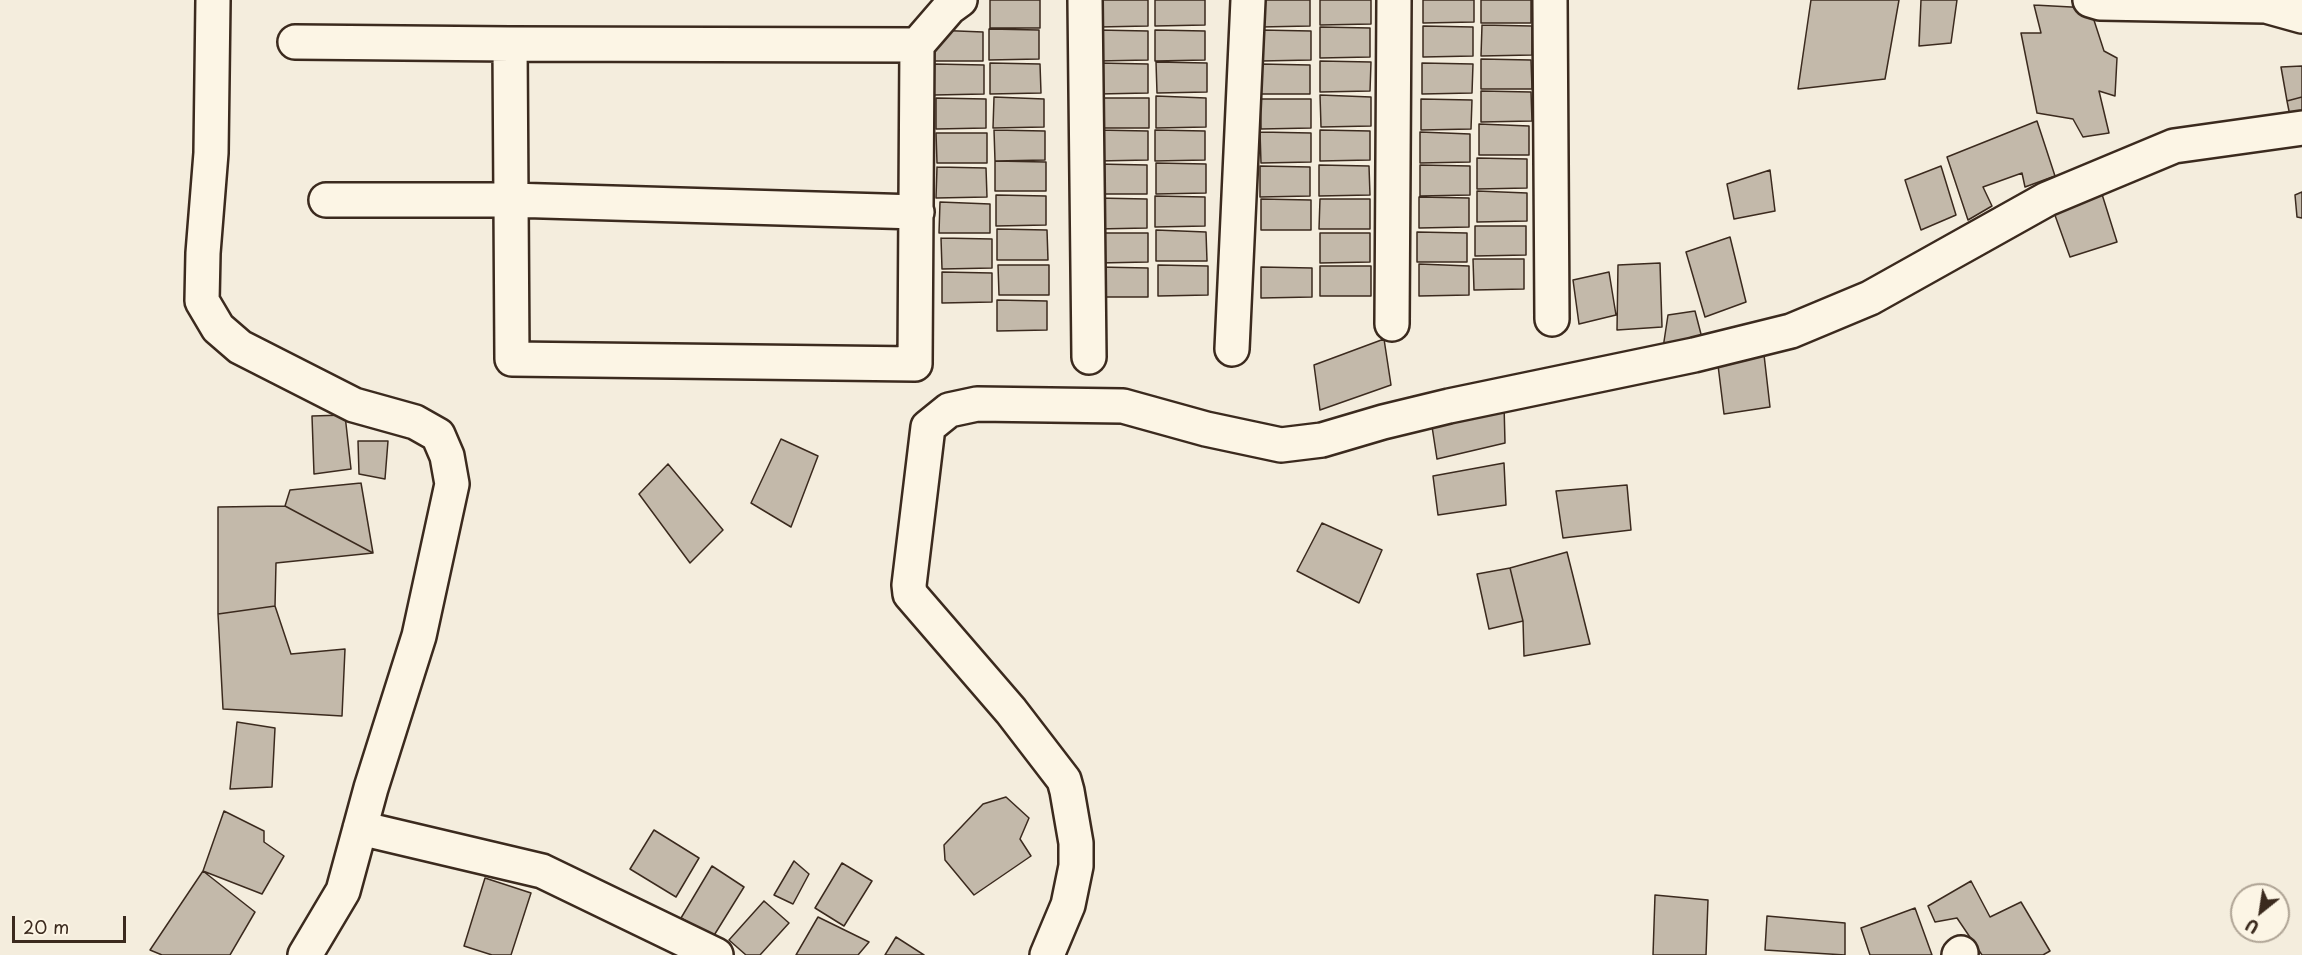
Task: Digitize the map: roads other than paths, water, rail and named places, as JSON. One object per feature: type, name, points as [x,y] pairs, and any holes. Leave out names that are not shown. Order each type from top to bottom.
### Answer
[{"type":"street","points":[[213,0],[211,153],[203,253],[202,301],[218,328],[240,347],[354,405],[416,422],[438,435],[447,456],[452,484],[419,636],[343,891],[305,955]]},
{"type":"street","points":[[510,45],[512,359],[915,364],[917,45],[949,8],[960,0]]},
{"type":"street","points":[[1085,0],[1089,357]]},
{"type":"street","points":[[1232,349],[1248,0]]},
{"type":"street","points":[[1392,324],[1394,0]]},
{"type":"street","points":[[1550,0],[1552,319]]},
{"type":"street","points":[[2090,0],[2100,3],[2266,6],[2302,16]]},
{"type":"street","points":[[295,42],[510,45],[917,45]]},
{"type":"street","points":[[1047,955],[1068,905],[1076,866],[1076,843],[1064,780],[1011,711],[910,594],[909,585],[928,427],[949,410],[977,404],[1123,406],[1206,429],[1281,445],[1322,440],[1438,409],[1694,355],[1791,331],[1870,298],[2048,199],[2174,146],[2302,128]]},
{"type":"street","points":[[326,200],[510,200],[917,212]]},
{"type":"street","points":[[360,828],[542,871],[716,955]]}]
